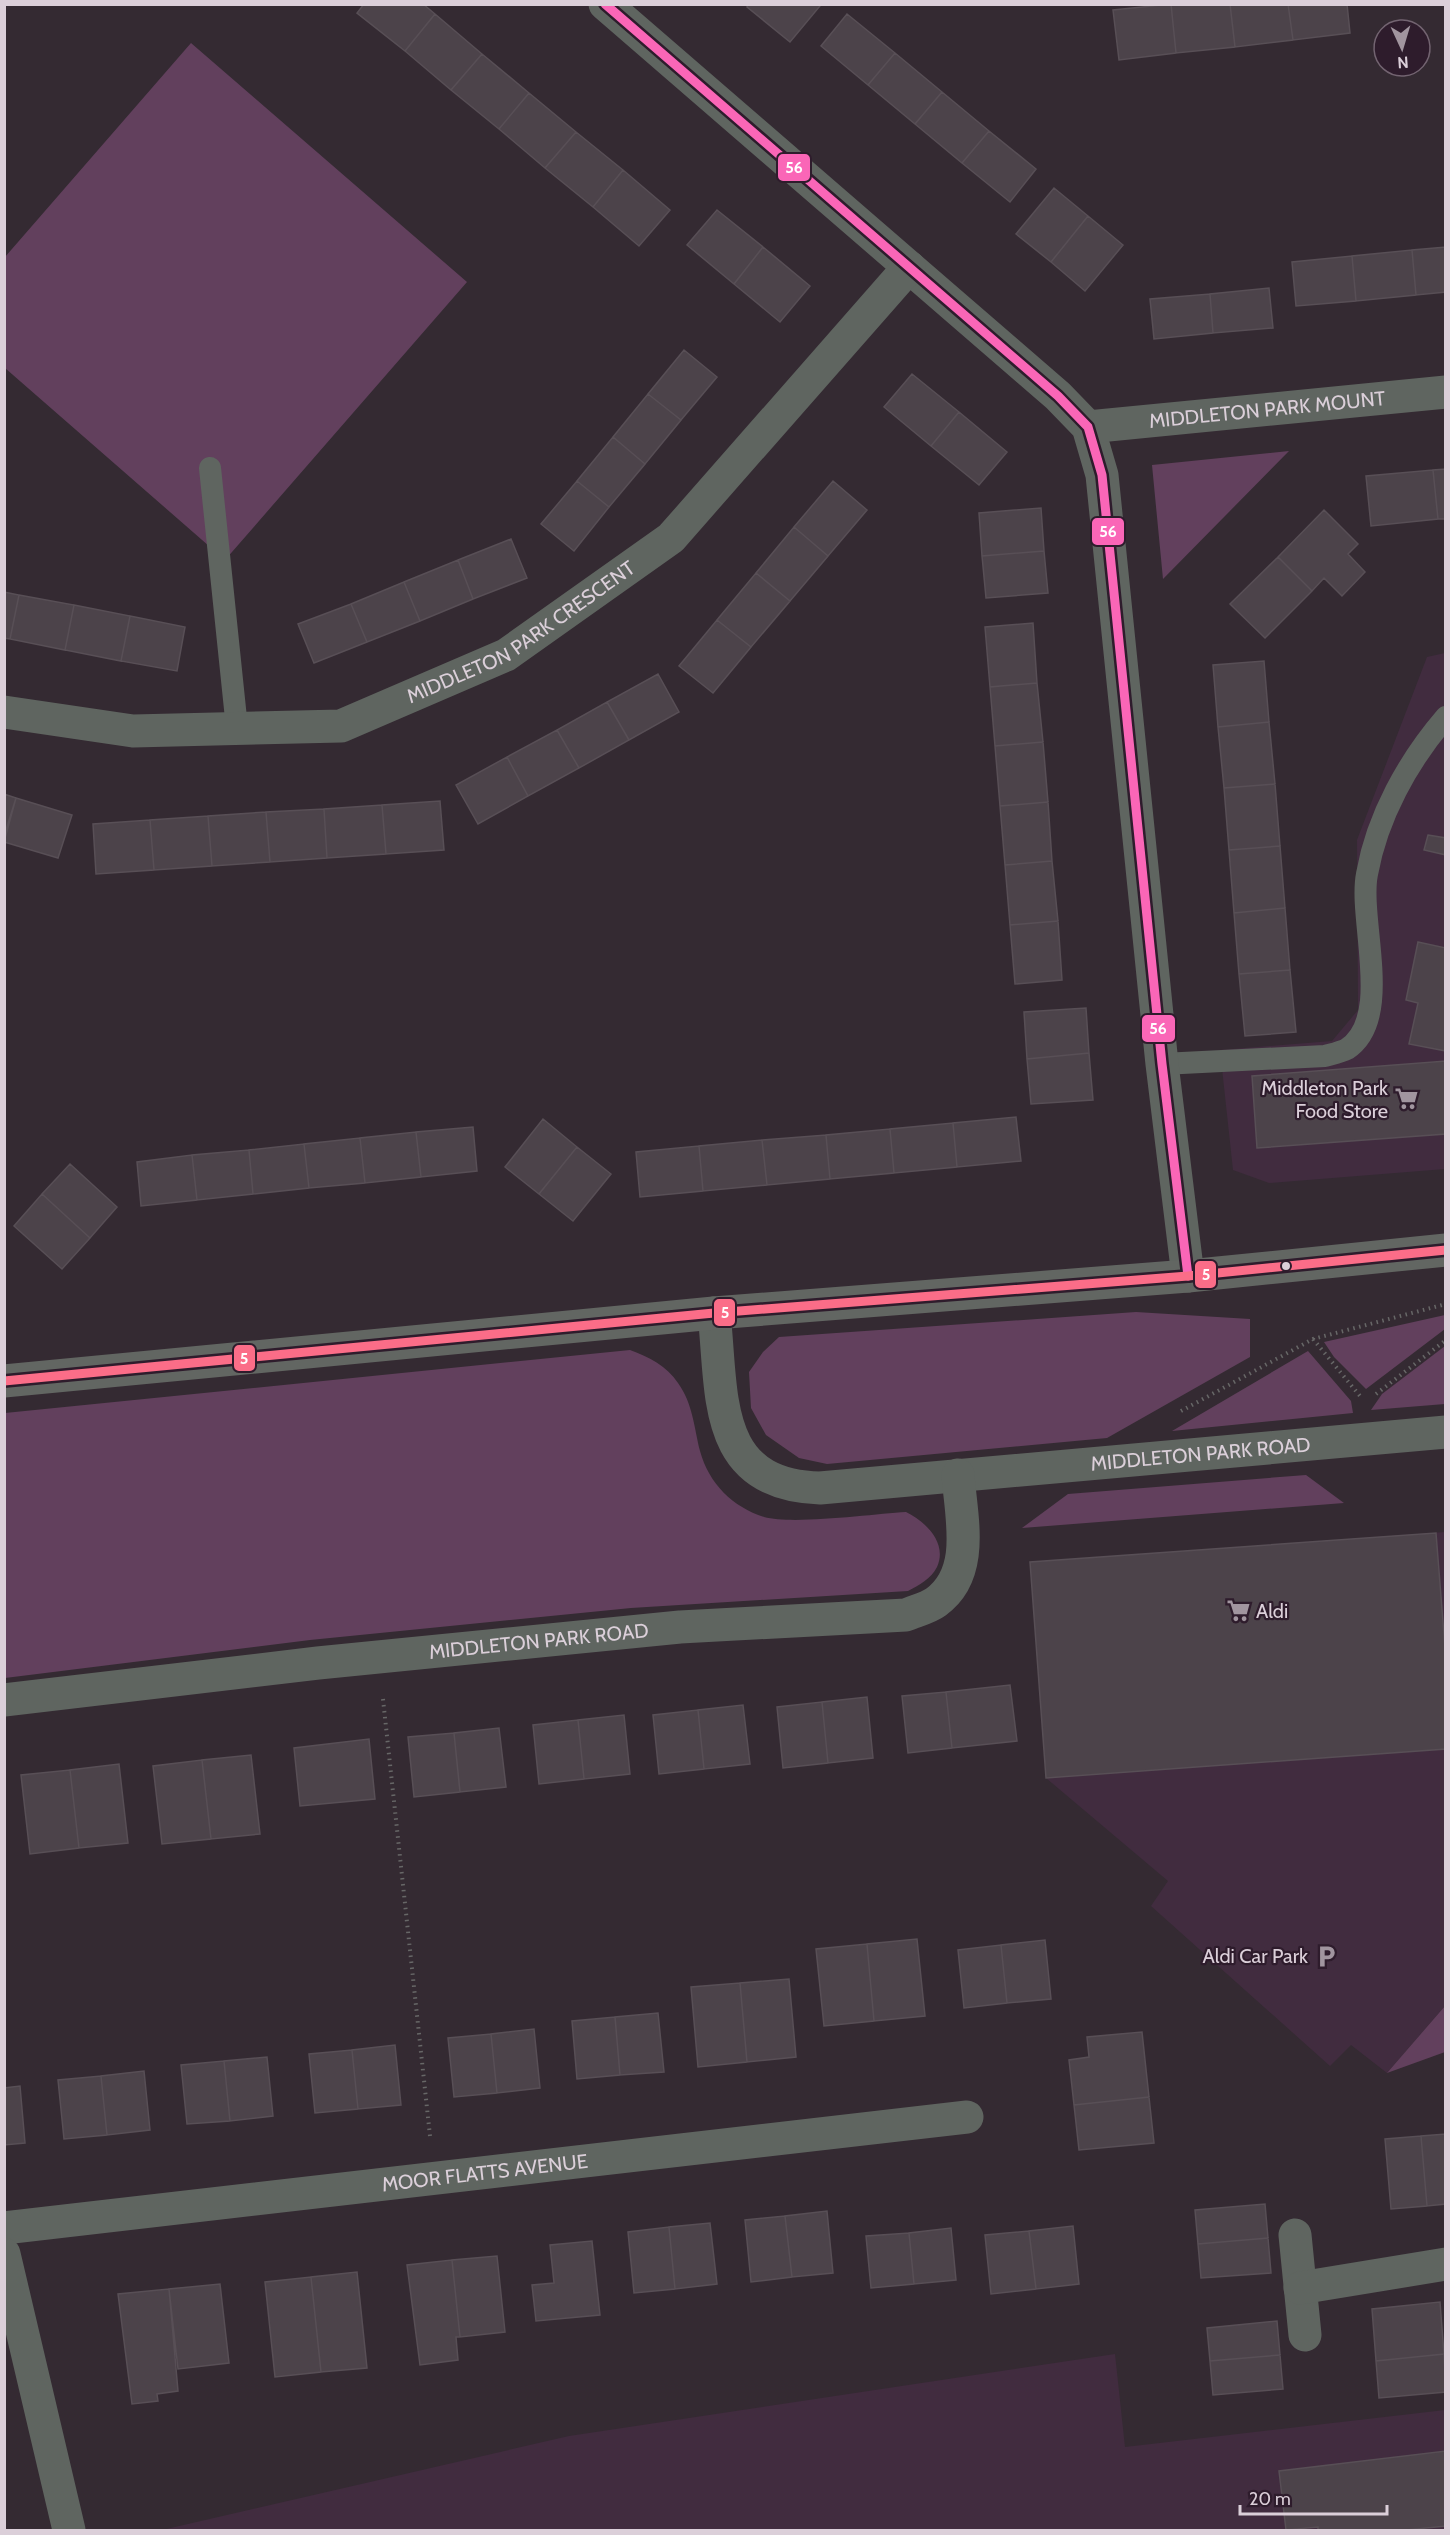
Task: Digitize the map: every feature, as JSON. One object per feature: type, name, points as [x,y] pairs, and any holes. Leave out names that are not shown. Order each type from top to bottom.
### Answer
[{"type":"street","points":[[604,4],[1058,396],[1088,427],[1102,475],[1162,1064],[1188,1276]]},
{"type":"street","name":"MIDDLETON PARK CRESCENT","points":[[4,712],[133,731],[341,726],[506,655],[672,538],[909,267]]},
{"type":"street","name":"MIDDLETON PARK MOUNT","points":[[1088,427],[1446,392]]},
{"type":"street","points":[[4,1381],[714,1313],[1188,1276],[1446,1251]]},
{"type":"street","name":"MIDDLETON PARK ROAD","points":[[714,1313],[724,1417],[733,1442],[748,1463],[769,1479],[794,1487],[820,1488],[1446,1432]]},
{"type":"street","name":"MIDDLETON PARK ROAD","points":[[4,1700],[378,1657],[680,1627],[906,1615],[936,1602],[955,1582],[964,1551],[958,1475]]},
{"type":"street","name":"MOOR FLATTS AVENUE","points":[[4,2229],[967,2116]]},
{"type":"street","points":[[1295,2235],[1305,2336]]},
{"type":"street","points":[[4,2254],[69,2530]]},
{"type":"street","points":[[1300,2289],[1446,2264]]},
{"type":"lane","points":[[210,468],[237,728]]},
{"type":"lane","points":[[1162,1064],[1325,1056],[1347,1048],[1362,1031],[1371,1008],[1366,876],[1378,827],[1427,739],[1446,717]]},
{"type":"path","points":[[1177,1413],[1313,1339],[1446,1304]]},
{"type":"path","points":[[1313,1339],[1354,1393],[1366,1401],[1446,1340]]},
{"type":"path","points":[[378,1657],[434,2178]]},
{"type":"shaded area","points":[[191,43],[467,282],[225,560],[5,368],[5,257]]},
{"type":"shaded area","points":[[1289,451],[1163,579],[1152,465]]},
{"type":"shaded area","points":[[1445,653],[1445,1169],[1269,1183],[1233,1170],[1220,1050],[1332,1041],[1358,1010],[1357,840],[1427,657]]},
{"type":"shaded area","points":[[1136,1312],[1250,1319],[1250,1357],[1107,1438],[827,1464],[799,1458],[766,1435],[751,1408],[749,1372],[763,1352],[779,1337]]},
{"type":"shaded area","points":[[1445,1315],[1445,1329],[1366,1389],[1334,1357],[1324,1342]]},
{"type":"shaded area","points":[[1445,1346],[1445,1404],[1371,1410],[1382,1394]]},
{"type":"shaded area","points":[[630,1350],[657,1363],[678,1383],[690,1407],[700,1451],[709,1474],[732,1500],[753,1513],[777,1519],[813,1519],[906,1512],[927,1527],[937,1541],[940,1558],[937,1567],[924,1581],[908,1591],[631,1608],[310,1640],[5,1678],[5,1413]]},
{"type":"shaded area","points":[[1308,1351],[1351,1401],[1353,1413],[1172,1431]]},
{"type":"shaded area","points":[[1306,1475],[1344,1503],[1022,1528],[1068,1494]]},
{"type":"shaded area","points":[[1445,1532],[1445,2006],[1387,2073],[1351,2045],[1330,2066],[1151,1906],[1168,1881],[1046,1778],[1030,1562]]},
{"type":"shaded area","points":[[1445,2006],[1445,2052],[1387,2073]]},
{"type":"shaded area","points":[[1115,2354],[1125,2447],[1445,2410],[1445,2530],[162,2530],[569,2436]]},
{"type":"building","points":[[364,4],[423,4],[435,14],[405,51],[357,13]]},
{"type":"building","points":[[748,4],[819,4],[820,6],[790,42],[747,7]]},
{"type":"building","points":[[1171,4],[1176,53],[1119,60],[1113,10]]},
{"type":"building","points":[[1171,4],[1230,4],[1235,47],[1176,53]]},
{"type":"building","points":[[1230,4],[1288,4],[1293,40],[1235,47]]},
{"type":"building","points":[[1288,4],[1347,4],[1350,33],[1293,40]]},
{"type":"building","points":[[435,14],[482,54],[451,90],[405,51]]},
{"type":"building","points":[[847,14],[895,53],[868,85],[821,46]]},
{"type":"building","points":[[895,53],[942,92],[915,124],[868,85]]},
{"type":"building","points":[[482,54],[529,93],[499,129],[451,90]]},
{"type":"building","points":[[942,92],[989,131],[962,163],[915,124]]},
{"type":"building","points":[[529,93],[576,132],[545,168],[499,129]]},
{"type":"building","points":[[989,131],[1036,169],[1010,202],[962,163]]},
{"type":"building","points":[[576,132],[623,170],[593,207],[545,168]]},
{"type":"building","points":[[623,170],[670,210],[639,246],[593,207]]},
{"type":"building","points":[[1054,188],[1088,216],[1051,262],[1016,234]]},
{"type":"building","points":[[717,210],[763,247],[734,284],[687,245]]},
{"type":"building","points":[[1088,216],[1123,245],[1085,291],[1051,262]]},
{"type":"building","points":[[763,247],[810,286],[780,322],[734,284]]},
{"type":"building","points":[[1446,247],[1446,292],[1416,295],[1412,250]]},
{"type":"building","points":[[1412,250],[1416,295],[1356,301],[1352,256]]},
{"type":"building","points":[[1352,256],[1356,301],[1296,306],[1292,262]]},
{"type":"building","points":[[1269,288],[1273,328],[1213,333],[1210,294]]},
{"type":"building","points":[[1210,294],[1213,333],[1154,339],[1150,299]]},
{"type":"building","points":[[684,350],[717,377],[681,420],[648,394]]},
{"type":"building","points":[[912,374],[959,412],[931,446],[884,407]]},
{"type":"building","points":[[648,394],[681,420],[645,464],[613,437]]},
{"type":"building","points":[[959,412],[1007,452],[979,485],[931,446]]},
{"type":"building","points":[[613,437],[645,464],[609,507],[577,481]]},
{"type":"building","points":[[1446,469],[1446,519],[1438,519],[1433,470]]},
{"type":"building","points":[[1433,470],[1438,519],[1371,526],[1366,476]]},
{"type":"building","points":[[577,481],[609,507],[574,551],[541,524]]},
{"type":"building","points":[[833,481],[867,510],[828,556],[794,527]]},
{"type":"building","points":[[1041,508],[1044,551],[982,556],[979,513]]},
{"type":"building","points":[[1324,510],[1358,544],[1348,554],[1365,572],[1342,596],[1324,578],[1312,591],[1278,557]]},
{"type":"building","points":[[794,527],[828,556],[790,601],[756,573]]},
{"type":"building","points":[[511,539],[527,578],[473,599],[458,560]]},
{"type":"building","points":[[1044,551],[1048,593],[986,598],[982,556]]},
{"type":"building","points":[[1278,557],[1312,591],[1265,638],[1230,604]]},
{"type":"building","points":[[458,560],[473,599],[420,621],[404,582]]},
{"type":"building","points":[[756,573],[790,601],[751,647],[717,620]]},
{"type":"building","points":[[404,582],[420,621],[367,642],[351,604]]},
{"type":"building","points":[[4,592],[19,595],[10,639],[4,638]]},
{"type":"building","points":[[19,595],[74,605],[65,650],[10,639]]},
{"type":"building","points":[[351,604],[367,642],[314,663],[298,624]]},
{"type":"building","points":[[74,605],[130,616],[121,661],[65,650]]},
{"type":"building","points":[[130,616],[185,627],[177,671],[121,661]]},
{"type":"building","points":[[717,620],[751,647],[713,693],[679,666]]},
{"type":"building","points":[[1033,623],[1037,683],[990,687],[985,627]]},
{"type":"building","points":[[1264,661],[1269,722],[1218,727],[1213,665]]},
{"type":"building","points":[[658,674],[679,712],[629,740],[607,702]]},
{"type":"building","points":[[1037,683],[1043,742],[995,746],[990,687]]},
{"type":"building","points":[[607,702],[629,740],[579,768],[557,730]]},
{"type":"building","points":[[1269,722],[1275,784],[1224,788],[1218,727]]},
{"type":"building","points":[[557,730],[579,768],[528,796],[507,757]]},
{"type":"building","points":[[1043,742],[1048,802],[1000,806],[995,746]]},
{"type":"building","points":[[507,757],[528,796],[478,824],[456,785]]},
{"type":"building","points":[[1275,784],[1280,846],[1229,850],[1224,788]]},
{"type":"building","points":[[4,794],[16,798],[4,836]]},
{"type":"building","points":[[16,798],[72,815],[58,858],[4,842]]},
{"type":"building","points":[[440,801],[444,850],[386,854],[382,805]]},
{"type":"building","points":[[1048,802],[1052,861],[1005,865],[1000,806]]},
{"type":"building","points":[[382,805],[386,854],[327,858],[324,809]]},
{"type":"building","points":[[324,809],[327,858],[270,862],[266,812]]},
{"type":"building","points":[[266,812],[270,862],[212,866],[208,816]]},
{"type":"building","points":[[208,816],[212,866],[154,870],[150,820]]},
{"type":"building","points":[[150,820],[154,870],[96,874],[93,824]]},
{"type":"building","points":[[1428,835],[1446,838],[1446,855],[1424,850]]},
{"type":"building","points":[[1280,846],[1285,908],[1234,913],[1229,850]]},
{"type":"building","points":[[1052,861],[1058,921],[1010,925],[1005,865]]},
{"type":"building","points":[[1285,908],[1290,970],[1239,974],[1234,913]]},
{"type":"building","points":[[1058,921],[1062,980],[1015,984],[1010,925]]},
{"type":"building","points":[[1418,942],[1446,948],[1446,1051],[1409,1044],[1418,1003],[1406,1000]]},
{"type":"building","points":[[1290,970],[1296,1032],[1245,1036],[1239,974]]},
{"type":"building","points":[[1086,1008],[1089,1053],[1027,1059],[1024,1012]]},
{"type":"building","points":[[1089,1053],[1093,1100],[1031,1104],[1027,1059]]},
{"type":"building","points":[[1446,1061],[1446,1134],[1257,1148],[1252,1076]]},
{"type":"building","points":[[1016,1117],[1021,1161],[957,1167],[953,1123]]},
{"type":"building","points":[[543,1119],[577,1147],[539,1194],[505,1167]]},
{"type":"building","points":[[953,1123],[957,1167],[894,1173],[890,1129]]},
{"type":"building","points":[[473,1127],[477,1171],[421,1177],[416,1132]]},
{"type":"building","points":[[890,1129],[894,1173],[830,1179],[826,1135]]},
{"type":"building","points":[[416,1132],[421,1177],[365,1183],[360,1138]]},
{"type":"building","points":[[826,1135],[830,1179],[767,1185],[762,1140]]},
{"type":"building","points":[[360,1138],[365,1183],[309,1188],[304,1144]]},
{"type":"building","points":[[762,1140],[767,1185],[703,1191],[699,1146]]},
{"type":"building","points":[[304,1144],[309,1188],[253,1194],[249,1150]]},
{"type":"building","points":[[699,1146],[703,1191],[640,1197],[636,1152]]},
{"type":"building","points":[[577,1147],[611,1174],[573,1221],[539,1194]]},
{"type":"building","points":[[249,1150],[253,1194],[197,1200],[192,1155]]},
{"type":"building","points":[[192,1155],[197,1200],[141,1206],[137,1162]]},
{"type":"building","points":[[70,1164],[117,1207],[90,1238],[42,1194]]},
{"type":"building","points":[[42,1194],[90,1238],[62,1269],[14,1226]]},
{"type":"building","name":"Aldi","points":[[1436,1533],[1446,1660],[1446,1749],[1046,1778],[1030,1562]]},
{"type":"building","points":[[1010,1685],[1017,1741],[952,1748],[946,1692]]},
{"type":"building","points":[[946,1692],[952,1748],[908,1753],[902,1696]]},
{"type":"building","points":[[867,1697],[873,1758],[828,1763],[822,1702]]},
{"type":"building","points":[[822,1702],[828,1763],[783,1768],[777,1707]]},
{"type":"building","points":[[743,1705],[750,1764],[704,1769],[698,1710]]},
{"type":"building","points":[[698,1710],[704,1769],[659,1774],[653,1715]]},
{"type":"building","points":[[624,1715],[630,1774],[584,1779],[578,1720]]},
{"type":"building","points":[[578,1720],[584,1779],[539,1784],[533,1725]]},
{"type":"building","points":[[499,1728],[506,1787],[460,1792],[454,1733]]},
{"type":"building","points":[[454,1733],[460,1792],[414,1797],[408,1737]]},
{"type":"building","points":[[369,1739],[375,1799],[300,1806],[294,1748]]},
{"type":"building","points":[[251,1755],[260,1834],[211,1839],[202,1760]]},
{"type":"building","points":[[202,1760],[211,1839],[162,1844],[153,1766]]},
{"type":"building","points":[[119,1764],[128,1843],[79,1848],[70,1770]]},
{"type":"building","points":[[70,1770],[79,1848],[30,1854],[21,1775]]},
{"type":"building","points":[[917,1939],[925,2016],[874,2021],[867,1944]]},
{"type":"building","points":[[1045,1940],[1051,1999],[1007,2003],[1001,1945]]},
{"type":"building","points":[[867,1944],[874,2021],[824,2026],[816,1949]]},
{"type":"building","points":[[1001,1945],[1007,2003],[964,2008],[958,1950]]},
{"type":"building","points":[[789,1979],[796,2057],[747,2062],[740,1983]]},
{"type":"building","points":[[740,1983],[747,2062],[698,2067],[691,1987]]},
{"type":"building","points":[[658,2013],[664,2072],[620,2075],[615,2017]]},
{"type":"building","points":[[615,2017],[620,2075],[577,2079],[572,2021]]},
{"type":"building","points":[[534,2029],[540,2088],[497,2093],[491,2034]]},
{"type":"building","points":[[1142,2032],[1149,2097],[1074,2105],[1069,2060],[1089,2057],[1087,2037]]},
{"type":"building","points":[[491,2034],[497,2093],[454,2097],[448,2038]]},
{"type":"building","points":[[395,2045],[401,2105],[358,2109],[352,2050]]},
{"type":"building","points":[[352,2050],[358,2109],[315,2113],[309,2054]]},
{"type":"building","points":[[267,2057],[273,2116],[230,2121],[224,2061]]},
{"type":"building","points":[[224,2061],[230,2121],[187,2124],[181,2065]]},
{"type":"building","points":[[144,2071],[150,2130],[107,2135],[101,2076]]},
{"type":"building","points":[[101,2076],[107,2135],[64,2139],[58,2080]]},
{"type":"building","points":[[20,2086],[25,2143],[4,2145],[4,2088]]},
{"type":"building","points":[[1149,2097],[1154,2143],[1079,2150],[1074,2105]]},
{"type":"building","points":[[1446,2134],[1446,2204],[1427,2206],[1421,2136]]},
{"type":"building","points":[[1421,2136],[1427,2206],[1391,2209],[1385,2139]]},
{"type":"building","points":[[1265,2204],[1268,2238],[1198,2244],[1195,2210]]},
{"type":"building","points":[[827,2211],[833,2273],[792,2277],[785,2216]]},
{"type":"building","points":[[785,2216],[792,2277],[751,2282],[745,2220]]},
{"type":"building","points":[[710,2223],[717,2284],[675,2289],[669,2227]]},
{"type":"building","points":[[1073,2226],[1079,2284],[1036,2289],[1029,2231]]},
{"type":"building","points":[[669,2227],[675,2289],[634,2293],[628,2232]]},
{"type":"building","points":[[951,2228],[956,2280],[914,2284],[909,2233]]},
{"type":"building","points":[[1029,2231],[1036,2289],[991,2294],[985,2235]]},
{"type":"building","points":[[909,2233],[914,2284],[871,2288],[866,2236]]},
{"type":"building","points":[[1268,2238],[1271,2273],[1201,2278],[1198,2244]]},
{"type":"building","points":[[592,2241],[600,2315],[536,2321],[532,2285],[554,2283],[550,2245]]},
{"type":"building","points":[[497,2256],[505,2332],[460,2337],[452,2260]]},
{"type":"building","points":[[452,2260],[460,2337],[456,2337],[458,2360],[420,2365],[407,2265]]},
{"type":"building","points":[[357,2272],[367,2368],[321,2372],[311,2277]]},
{"type":"building","points":[[311,2277],[321,2372],[275,2377],[265,2282]]},
{"type":"building","points":[[220,2284],[229,2363],[178,2369],[169,2289]]},
{"type":"building","points":[[169,2289],[178,2391],[157,2394],[158,2401],[132,2404],[118,2294]]},
{"type":"building","points":[[1440,2302],[1444,2354],[1376,2361],[1372,2309]]},
{"type":"building","points":[[1277,2321],[1280,2355],[1210,2361],[1207,2328]]},
{"type":"building","points":[[1444,2354],[1446,2392],[1379,2398],[1376,2361]]},
{"type":"building","points":[[1280,2355],[1283,2389],[1213,2395],[1210,2361]]},
{"type":"building","points":[[1446,2451],[1446,2526],[1406,2530],[1318,2530],[1318,2527],[1286,2530],[1279,2471]]},
{"type":"transit line","name":"56","points":[[605,4],[1058,396],[1088,427],[1102,475],[1162,1064],[1188,1276]]},
{"type":"transit line","name":"5","points":[[4,1381],[714,1313],[1188,1276],[1446,1250]]},
{"type":"place","name":"Middleton Park Food Store","points":[[1406,1099]]},
{"type":"place","name":"Aldi","points":[[1238,1611]]},
{"type":"place","name":"Aldi Car Park","points":[[1326,1956]]}]
